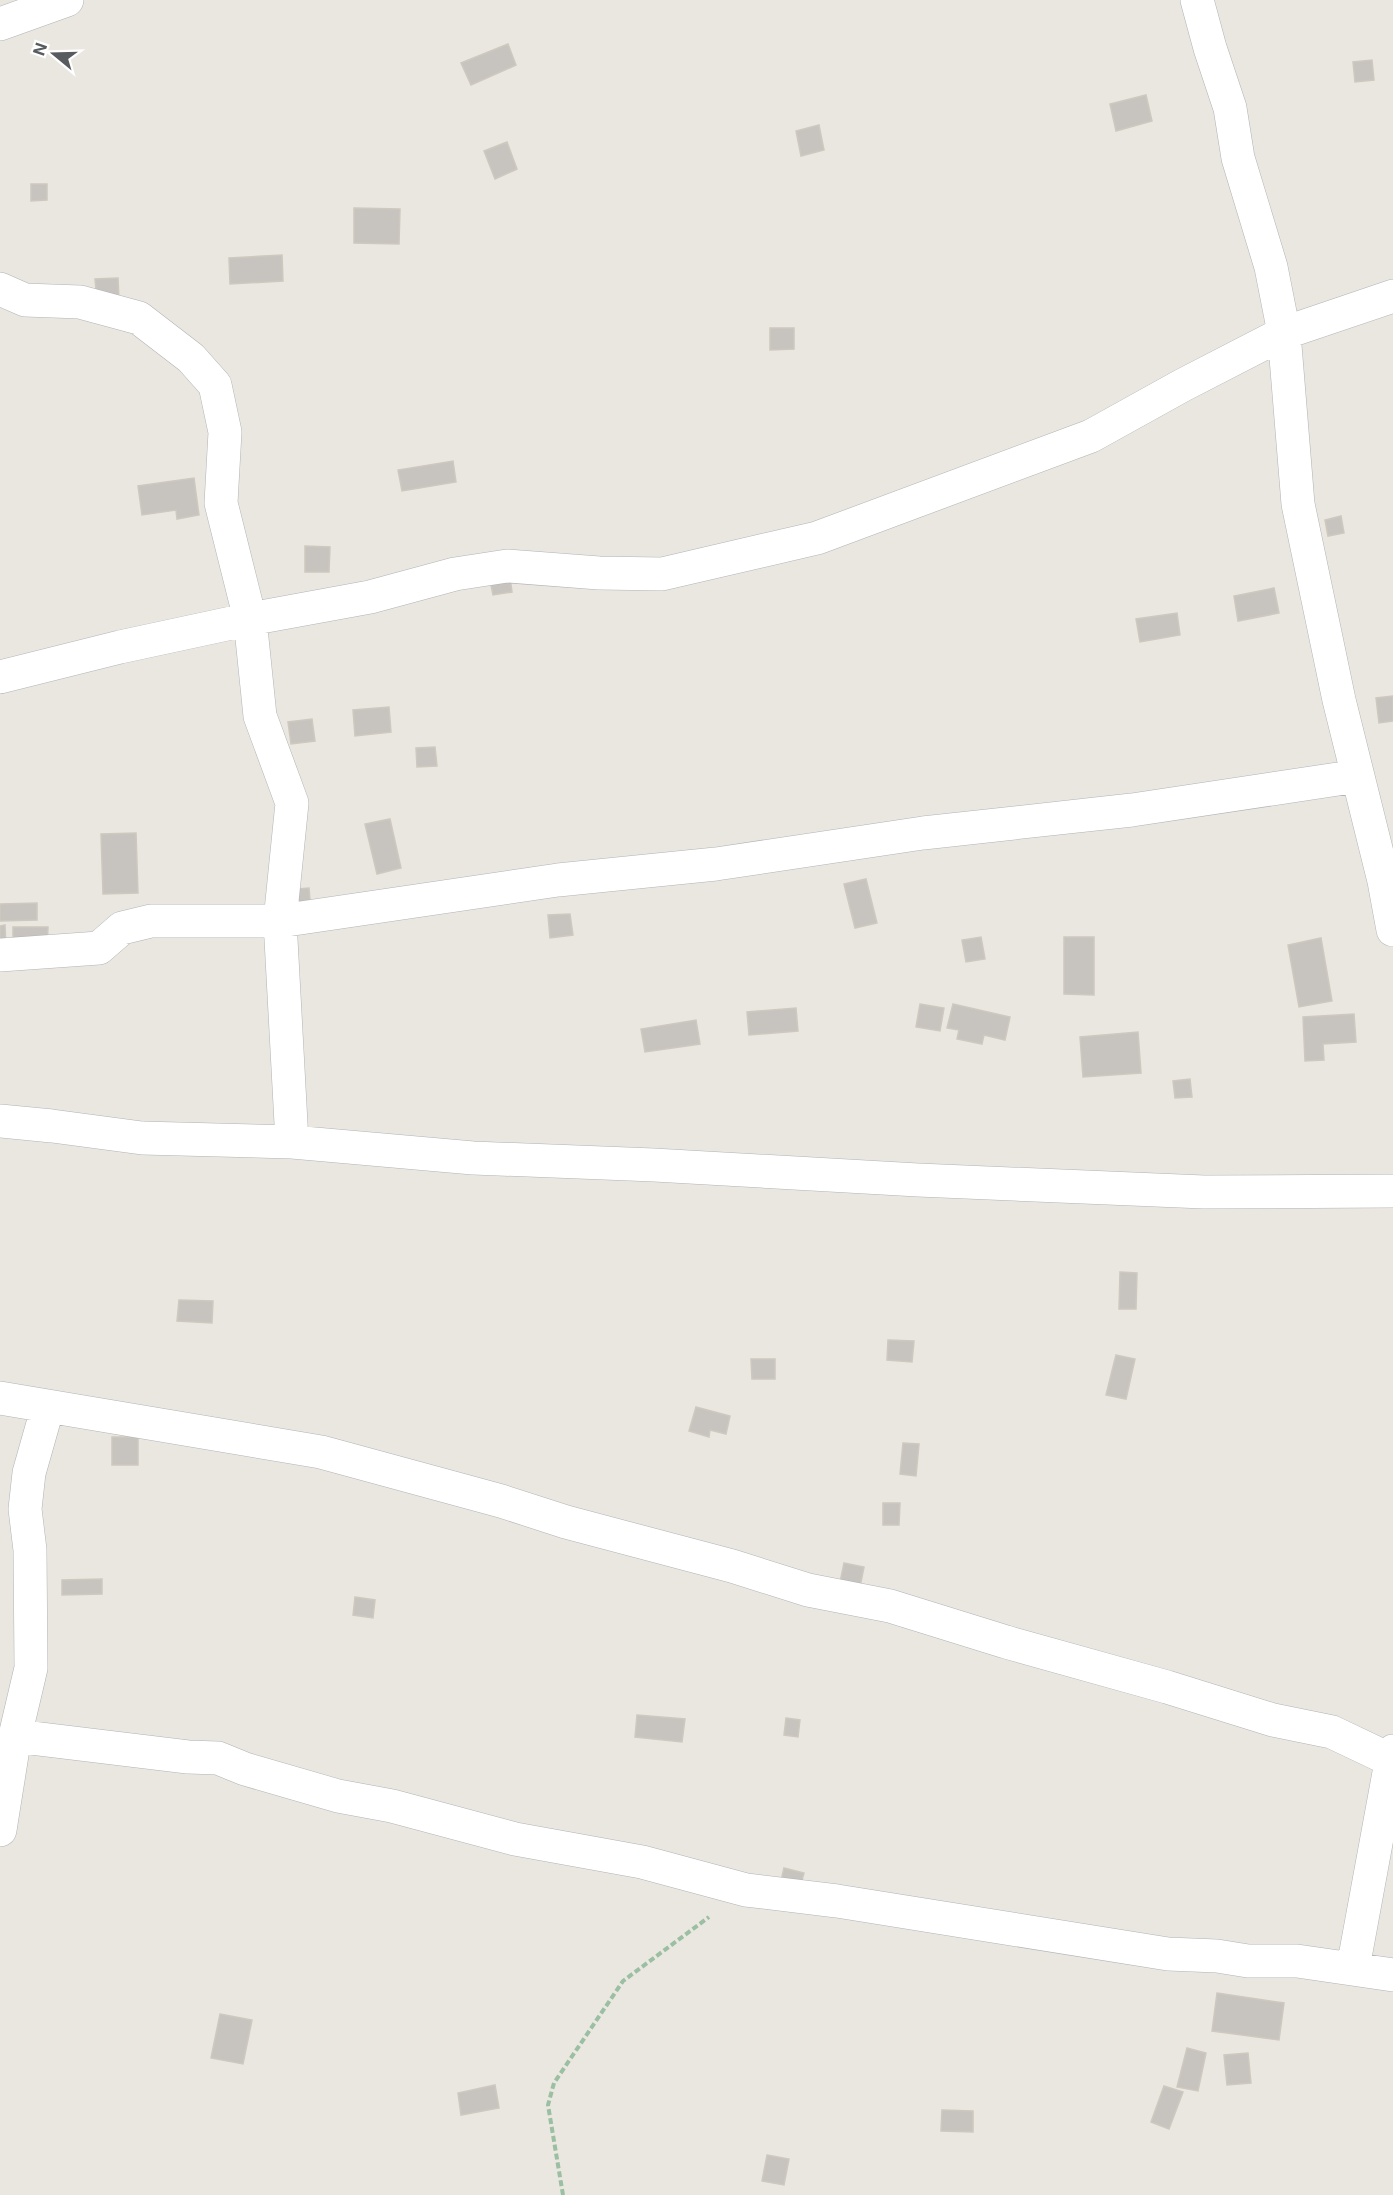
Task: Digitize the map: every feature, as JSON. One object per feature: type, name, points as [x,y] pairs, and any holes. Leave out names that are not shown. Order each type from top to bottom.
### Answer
[{"type":"street","points":[[0,24],[68,0]]},
{"type":"street","points":[[1197,0],[1230,108],[1238,158],[1271,267],[1284,333],[1298,504],[1339,700],[1384,880],[1393,930]]},
{"type":"street","points":[[0,289],[25,300],[80,302],[139,318],[191,358],[215,386],[225,432],[221,503],[250,619],[260,716],[292,803],[280,921],[292,1142]]},
{"type":"street","points":[[0,677],[120,647],[250,619],[370,597],[455,574],[507,566],[599,573],[662,574],[817,538],[1090,436],[1284,333],[1393,296]]},
{"type":"street","points":[[0,955],[99,948],[122,928],[151,921],[280,921],[558,880],[716,864],[923,833],[1132,810],[1358,777]]},
{"type":"street","points":[[0,1121],[142,1138],[292,1142],[473,1158],[654,1165],[930,1181],[1204,1192],[1393,1191]]},
{"type":"street","points":[[0,1398],[321,1452],[491,1498],[566,1522],[732,1566],[808,1590],[890,1606],[1273,1720],[1332,1732],[1392,1758],[1353,1968]]},
{"type":"street","points":[[0,1830],[4,1771],[31,1668],[30,1550],[25,1509],[29,1473],[48,1406]]},
{"type":"street","points":[[15,1736],[219,1758],[244,1768],[338,1796],[392,1806],[515,1839],[642,1862],[746,1890],[837,1901],[1168,1954],[1217,1956],[1248,1961],[1297,1961],[1393,1975]]},
{"type":"path","points":[[563,2195],[548,2105],[554,2083],[623,1981],[746,1890]]},
{"type":"building","points":[[508,44],[516,65],[471,85],[461,63]]},
{"type":"building","points":[[1372,60],[1374,80],[1355,82],[1353,62]]},
{"type":"building","points":[[1146,95],[1152,121],[1116,131],[1110,104]]},
{"type":"building","points":[[819,125],[824,150],[801,156],[796,131]]},
{"type":"building","points":[[507,142],[517,169],[495,179],[484,151]]},
{"type":"building","points":[[31,184],[47,184],[47,200],[31,201]]},
{"type":"building","points":[[354,208],[400,209],[399,244],[354,243]]},
{"type":"building","points":[[282,255],[283,281],[230,284],[229,258]]},
{"type":"building","points":[[118,278],[119,299],[97,300],[95,279]]},
{"type":"building","points":[[770,328],[794,328],[794,349],[770,350]]},
{"type":"building","points":[[453,461],[456,482],[402,491],[398,470]]},
{"type":"building","points":[[194,478],[199,515],[177,519],[176,510],[142,515],[138,486]]},
{"type":"building","points":[[1341,516],[1344,533],[1328,536],[1325,520]]},
{"type":"building","points":[[305,546],[330,547],[329,572],[305,572]]},
{"type":"building","points":[[510,577],[512,592],[493,595],[490,580]]},
{"type":"building","points":[[1274,588],[1279,613],[1238,621],[1234,596]]},
{"type":"building","points":[[1177,613],[1180,635],[1140,642],[1136,619]]},
{"type":"building","points":[[1393,696],[1393,721],[1379,723],[1376,698]]},
{"type":"building","points":[[389,707],[391,732],[355,736],[353,710]]},
{"type":"building","points":[[312,719],[315,741],[291,744],[288,722]]},
{"type":"building","points":[[435,747],[437,766],[417,767],[416,748]]},
{"type":"building","points":[[390,819],[401,868],[377,874],[365,824]]},
{"type":"building","points":[[136,833],[138,893],[103,894],[101,834]]},
{"type":"building","points":[[866,879],[877,923],[855,928],[844,884]]},
{"type":"building","points":[[309,888],[311,912],[288,915],[286,890]]},
{"type":"building","points":[[37,903],[37,920],[0,921],[0,904]]},
{"type":"building","points":[[570,914],[573,935],[550,938],[548,915]]},
{"type":"building","points":[[5,925],[6,950],[0,951],[0,926]]},
{"type":"building","points":[[13,927],[48,927],[47,949],[13,949]]},
{"type":"building","points":[[981,937],[985,959],[966,962],[962,940]]},
{"type":"building","points":[[1064,937],[1094,937],[1094,995],[1064,994]]},
{"type":"building","points":[[1321,938],[1332,1001],[1299,1007],[1288,945]]},
{"type":"building","points":[[920,1004],[944,1008],[940,1031],[916,1027]]},
{"type":"building","points":[[953,1004],[1010,1017],[1005,1040],[984,1035],[982,1044],[957,1039],[959,1030],[947,1028]]},
{"type":"building","points":[[796,1008],[798,1031],[749,1035],[747,1012]]},
{"type":"building","points":[[1354,1014],[1356,1042],[1323,1044],[1324,1060],[1305,1061],[1303,1017]]},
{"type":"building","points":[[696,1020],[700,1044],[645,1052],[641,1029]]},
{"type":"building","points":[[1138,1032],[1141,1073],[1083,1077],[1080,1037]]},
{"type":"building","points":[[1190,1079],[1192,1097],[1175,1098],[1173,1081]]},
{"type":"building","points":[[1120,1272],[1137,1273],[1136,1309],[1119,1309]]},
{"type":"building","points":[[179,1300],[213,1301],[212,1323],[177,1321]]},
{"type":"building","points":[[888,1340],[914,1341],[912,1362],[887,1360]]},
{"type":"building","points":[[1116,1355],[1135,1359],[1126,1399],[1106,1395]]},
{"type":"building","points":[[751,1359],[775,1359],[775,1379],[752,1379]]},
{"type":"building","points":[[696,1407],[730,1416],[726,1434],[710,1430],[709,1437],[689,1431]]},
{"type":"building","points":[[112,1437],[138,1437],[138,1465],[112,1465]]},
{"type":"building","points":[[903,1443],[919,1444],[916,1476],[900,1474]]},
{"type":"building","points":[[883,1503],[900,1503],[899,1525],[883,1525]]},
{"type":"building","points":[[844,1563],[864,1567],[858,1597],[838,1592]]},
{"type":"building","points":[[102,1579],[102,1594],[62,1595],[62,1580]]},
{"type":"building","points":[[355,1597],[375,1600],[373,1618],[353,1615]]},
{"type":"building","points":[[637,1715],[685,1719],[682,1742],[635,1737]]},
{"type":"building","points":[[786,1718],[800,1720],[798,1737],[784,1735]]},
{"type":"building","points":[[784,1868],[804,1873],[798,1894],[779,1889]]},
{"type":"building","points":[[1217,1993],[1284,2003],[1279,2040],[1212,2031]]},
{"type":"building","points":[[220,2014],[252,2020],[243,2064],[211,2058]]},
{"type":"building","points":[[1187,2048],[1206,2053],[1198,2091],[1177,2087]]},
{"type":"building","points":[[1248,2053],[1251,2083],[1227,2085],[1224,2055]]},
{"type":"building","points":[[495,2085],[499,2108],[461,2115],[458,2093]]},
{"type":"building","points":[[1164,2086],[1183,2092],[1169,2129],[1151,2122]]},
{"type":"building","points":[[942,2110],[973,2111],[973,2132],[941,2131]]},
{"type":"building","points":[[767,2155],[789,2159],[784,2185],[762,2181]]}]
